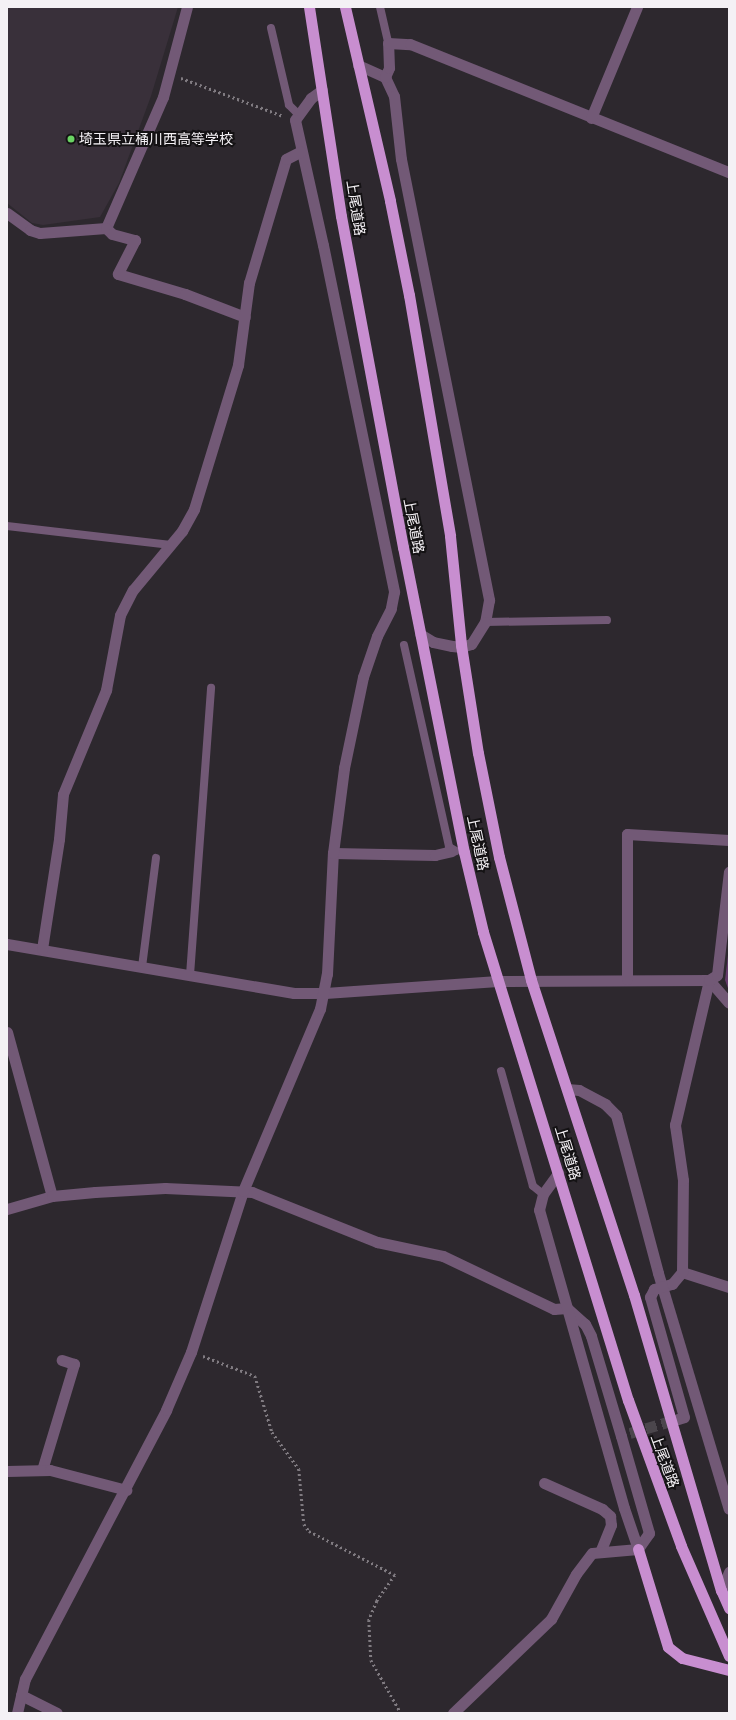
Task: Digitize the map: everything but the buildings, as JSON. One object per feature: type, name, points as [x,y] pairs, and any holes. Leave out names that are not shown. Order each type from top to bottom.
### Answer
[{"type":"highway","name":"上尾道路","points":[[309,7],[341,216],[420,634],[458,851],[628,1400],[652,1472],[696,1584],[729,1656]]},
{"type":"highway","name":"上尾道路","points":[[345,7],[390,201],[426,393],[450,536],[461,647],[478,753],[499,857],[531,980],[634,1294],[721,1590],[729,1608]]},
{"type":"highway","points":[[638,1549],[668,1647],[682,1658],[729,1670]]},
{"type":"street","points":[[106,228],[163,97],[187,7]]},
{"type":"street","points":[[592,118],[636,7]]},
{"type":"street","points":[[385,77],[389,68],[388,43],[410,44],[729,172]]},
{"type":"street","points":[[358,64],[385,77],[394,96],[401,159],[489,600],[485,622],[471,644],[461,647],[432,642],[420,634]]},
{"type":"street","points":[[17,1713],[26,1679],[126,1490],[166,1410],[191,1352],[243,1191],[325,993],[333,853],[344,768],[363,677],[377,636],[391,608],[394,592],[323,244],[300,152],[296,117],[310,98],[322,90]]},
{"type":"street","points":[[42,950],[59,839],[63,794],[106,690],[120,615],[133,590],[171,545],[194,509],[206,475],[238,365],[249,284],[286,159],[300,152]]},
{"type":"street","points":[[7,213],[30,230],[40,233],[106,228],[112,234],[135,240],[118,274],[185,294],[245,317]]},
{"type":"street","points":[[627,979],[626,834],[729,840]]},
{"type":"street","points":[[333,853],[434,855],[458,851]]},
{"type":"street","points":[[7,944],[294,993],[325,993],[498,981],[627,979],[709,980],[717,975],[729,872]]},
{"type":"street","points":[[709,980],[729,1003]]},
{"type":"street","points":[[678,1419],[684,1418],[650,1297],[654,1289],[672,1284],[682,1272],[683,1180],[675,1125],[709,980]]},
{"type":"street","points":[[7,1032],[52,1196]]},
{"type":"street","points":[[567,1089],[579,1090],[605,1104],[616,1115],[662,1287],[729,1509]]},
{"type":"street","points":[[558,1173],[543,1194],[539,1210],[624,1508],[638,1549]]},
{"type":"street","points":[[7,1209],[52,1196],[165,1188],[252,1192],[377,1242],[443,1256],[554,1309],[567,1308],[585,1324],[591,1336],[626,1434],[649,1533],[638,1549]]},
{"type":"street","points":[[682,1272],[729,1287]]},
{"type":"street","points":[[42,1470],[74,1364],[62,1360]]},
{"type":"street","points":[[7,1471],[42,1470],[126,1490]]},
{"type":"street","points":[[544,1483],[602,1509],[610,1516],[611,1525],[600,1552]]},
{"type":"street","points":[[453,1713],[551,1619],[576,1574],[592,1553],[638,1549]]},
{"type":"street","points":[[721,1590],[729,1572]]},
{"type":"street","points":[[21,1695],[57,1713]]},
{"type":"lane","points":[[380,7],[388,43]]},
{"type":"lane","points":[[271,28],[289,105],[296,117]]},
{"type":"lane","points":[[7,526],[171,545]]},
{"type":"lane","points":[[485,622],[607,620]]},
{"type":"lane","points":[[404,645],[449,847],[458,851]]},
{"type":"lane","points":[[190,975],[211,688]]},
{"type":"lane","points":[[142,966],[156,858]]},
{"type":"lane","points":[[501,1071],[533,1186],[543,1194]]},
{"type":"path","points":[[169,73],[296,117]]},
{"type":"path","points":[[191,1352],[255,1376],[272,1432],[299,1469],[304,1524],[309,1531],[395,1575],[377,1601],[369,1620],[371,1660],[391,1699],[401,1713]]},
{"type":"shaded area","name":"埼玉県立桶川西高等学校","points":[[7,7],[178,7],[151,96],[119,183],[100,217],[43,225],[32,223],[7,203]]},
{"type":"shaded area","points":[[729,955],[729,991],[725,980]]},
{"type":"tunnel","points":[[630,1433],[678,1419]]},
{"type":"place","name":"埼玉県立桶川西高等学校","points":[[71,139]]}]
